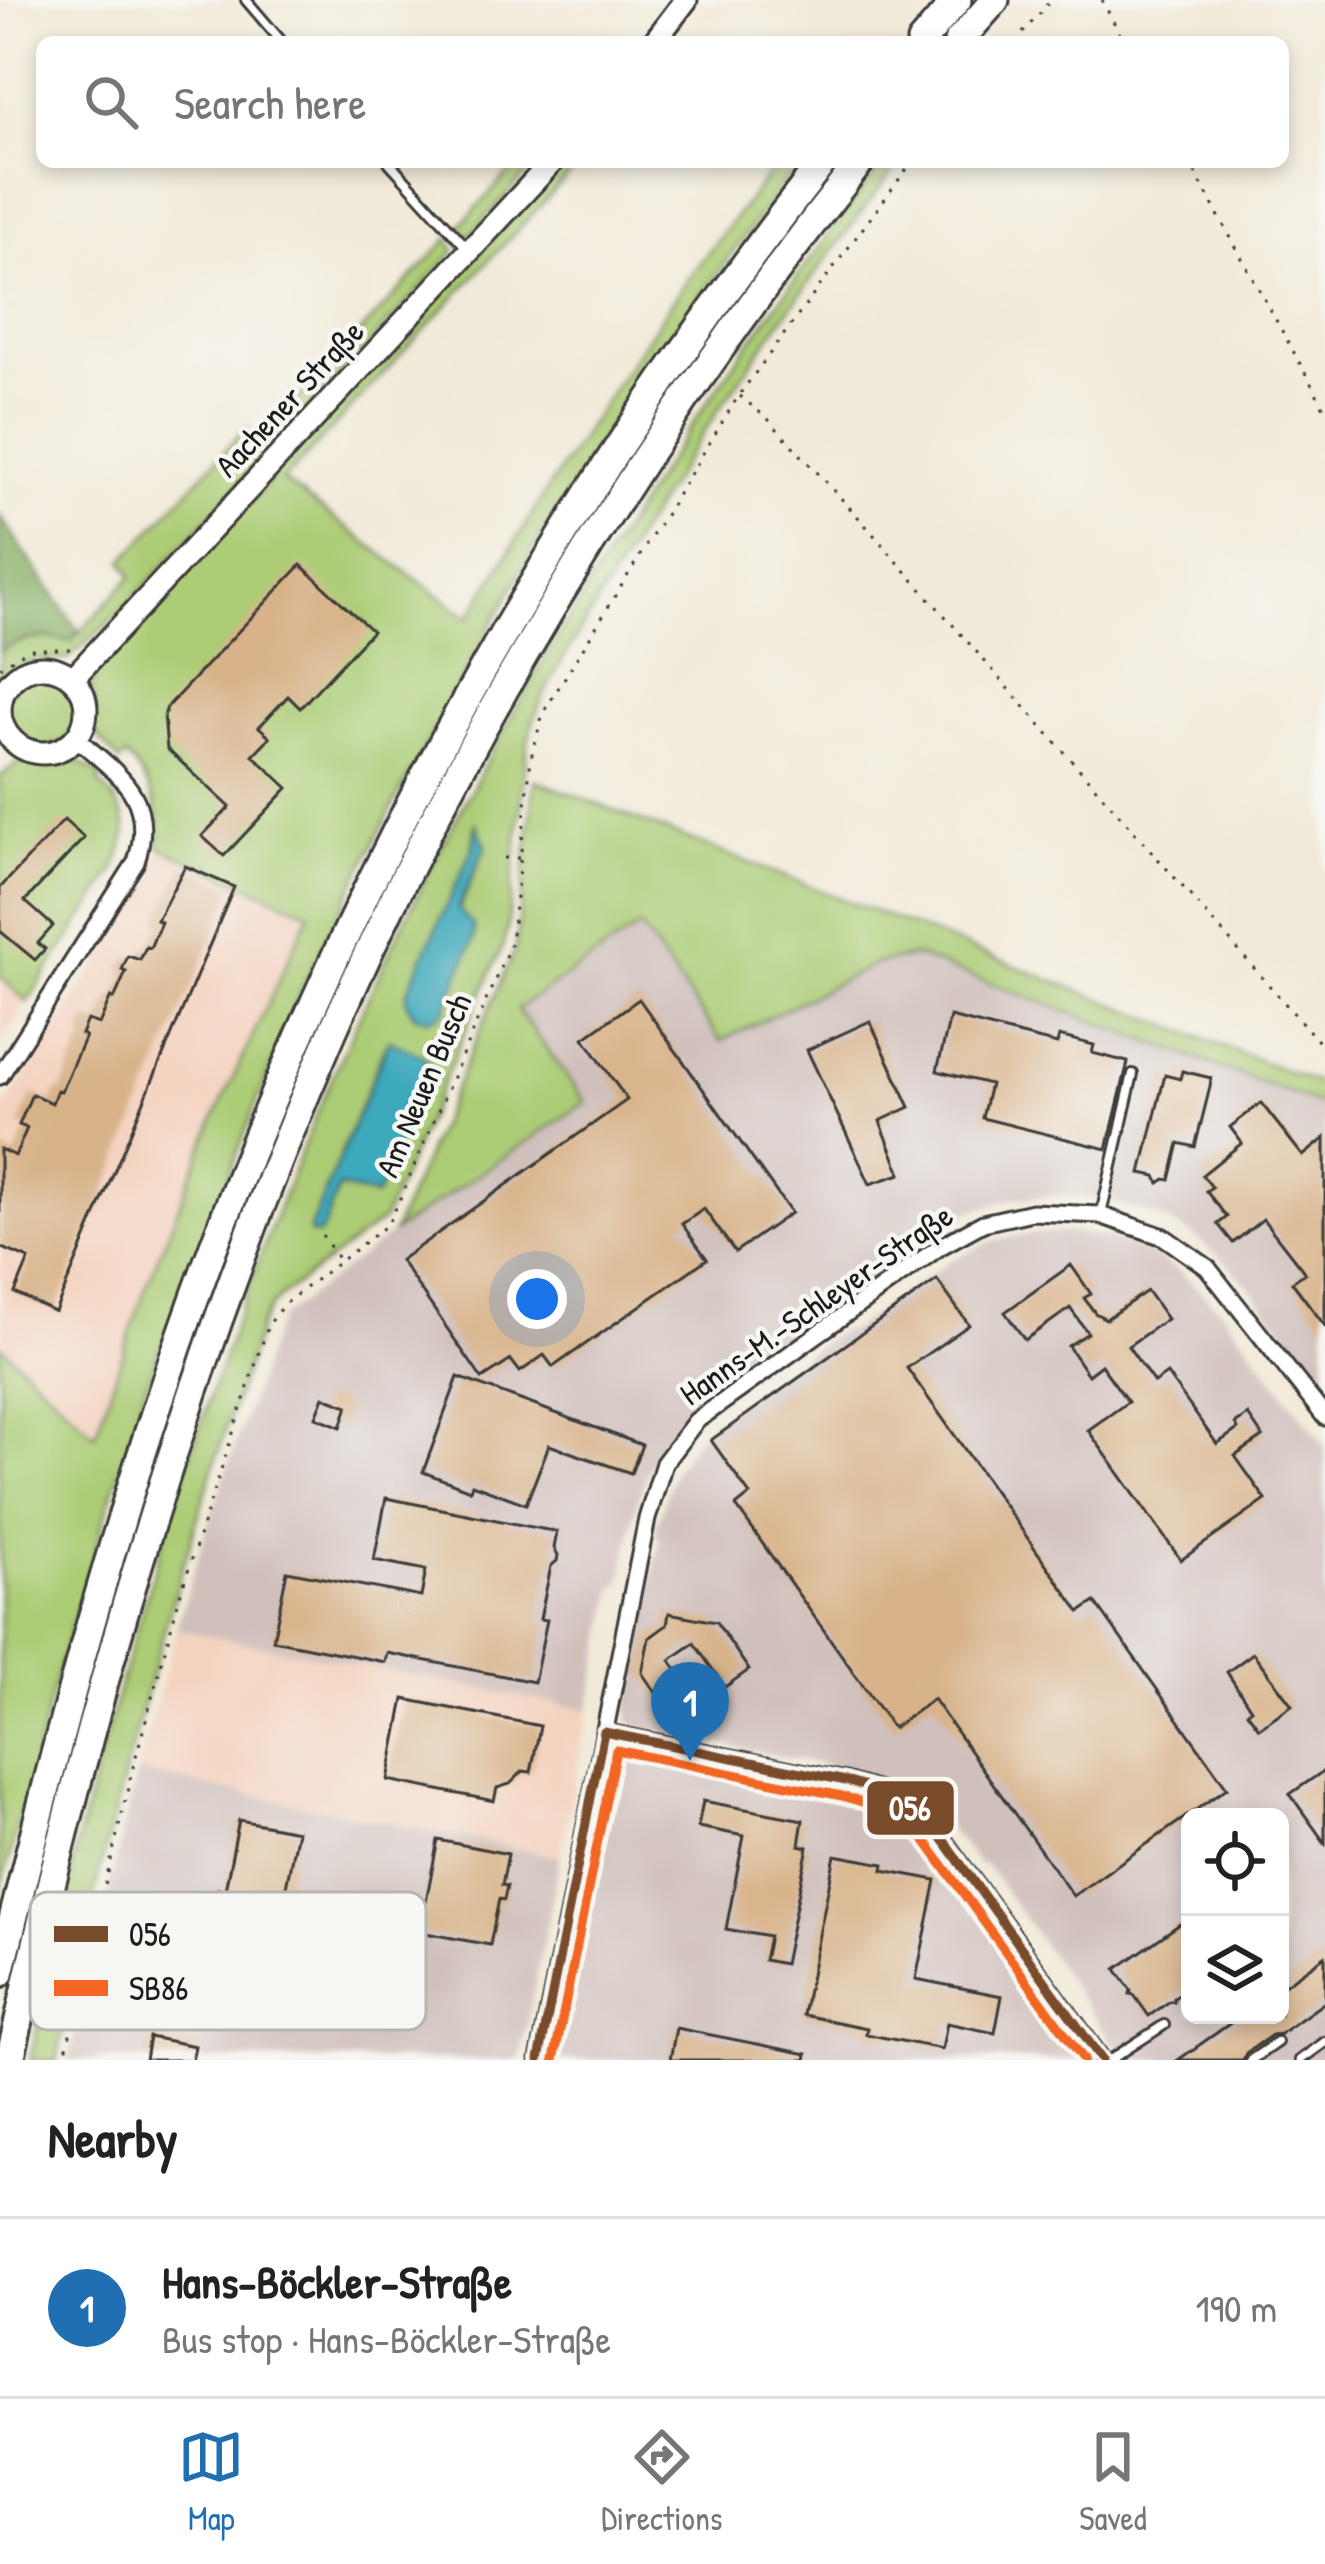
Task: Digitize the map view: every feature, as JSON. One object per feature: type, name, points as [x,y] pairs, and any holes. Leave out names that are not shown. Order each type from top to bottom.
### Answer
[{"type":"highway","points":[[926,36],[957,0]]},
{"type":"highway","points":[[963,36],[995,0]]},
{"type":"highway","points":[[0,1973],[72,1688],[137,1469],[219,1234],[322,984],[415,795],[556,545],[676,361],[819,168]]},
{"type":"highway","points":[[49,1892],[143,1547],[195,1387],[241,1257],[331,1036],[458,774],[582,558],[678,409],[855,168]]},
{"type":"highway","points":[[10,2060],[30,1975]]},
{"type":"street","points":[[659,36],[686,0]]},
{"type":"street","name":"Aachener Straße","points":[[73,679],[546,168]]},
{"type":"street","points":[[45,667],[73,679],[81,689],[86,714],[76,737],[52,752],[7,749],[1,700],[17,675],[45,667]]},
{"type":"street","points":[[0,1076],[136,862],[142,842],[136,795],[76,737]]},
{"type":"street","name":"Hanns-M.-Schleyer-Straße","points":[[539,2060],[652,1500],[664,1463],[696,1421],[941,1246],[983,1223],[1032,1212],[1100,1215],[1164,1237],[1208,1267],[1325,1417]]},
{"type":"street","points":[[604,1732],[846,1781],[892,1796],[932,1824],[1106,2060]]},
{"type":"lane","points":[[245,0],[277,36]]},
{"type":"lane","points":[[394,168],[470,251]]},
{"type":"lane","points":[[1100,1215],[1133,1074]]},
{"type":"lane","points":[[1106,2060],[1164,2025]]},
{"type":"lane","points":[[1251,2060],[1276,2042]]},
{"type":"lane","points":[[1300,2060],[1325,2042]]},
{"type":"path","points":[[1020,36],[1051,0]]},
{"type":"path","points":[[1102,0],[1121,36]]},
{"type":"path","name":"Am Neuen Busch","points":[[104,1892],[180,1595],[268,1327],[283,1305],[386,1225],[511,943],[532,758],[543,713],[739,395],[908,168]]},
{"type":"path","points":[[1192,168],[1325,409]]},
{"type":"path","points":[[739,395],[859,518],[1325,1049]]},
{"type":"path","points":[[504,858],[522,858]]},
{"type":"path","points":[[322,1235],[340,1262]]},
{"type":"path","name":"Am Neuen Busch","points":[[64,2060],[71,2030]]},
{"type":"shaded area","points":[[159,847],[311,912],[216,1115],[146,1287],[95,1436],[0,1345],[0,1114],[115,938],[146,884]]},
{"type":"shaded area","points":[[640,926],[721,1041],[877,963],[916,956],[1325,1106],[1325,1385],[1253,1291],[1191,1234],[1157,1216],[1107,1200],[1062,1195],[1017,1198],[974,1210],[934,1229],[885,1262],[883,1271],[711,1393],[661,1443],[635,1510],[589,1710],[176,1629],[282,1317],[393,1232],[586,1102],[517,1009]]},
{"type":"shaded area","points":[[0,976],[27,1002],[0,1044]]},
{"type":"shaded area","points":[[1069,1232],[1109,1238],[1146,1251],[1181,1273],[1223,1312],[1325,1446],[1325,2060],[1125,2060],[986,1865],[978,1864],[943,1820],[914,1797],[849,1770],[631,1722],[627,1707],[660,1541],[655,1532],[674,1471],[692,1444],[713,1422],[840,1330],[850,1331],[953,1259],[990,1242]]},
{"type":"shaded area","points":[[176,1629],[589,1710],[560,1857],[137,1772]]},
{"type":"shaded area","points":[[639,1752],[858,1797],[917,1826],[1004,1942],[1002,1951],[1080,2060],[557,2060],[614,1771],[623,1755]]},
{"type":"shaded area","points":[[137,1772],[560,1857],[520,2060],[69,2060],[76,2030],[426,2030],[426,1892],[109,1892]]},
{"type":"green space","points":[[513,168],[531,168],[470,235],[457,229]]},
{"type":"green space","points":[[557,168],[575,168],[283,481],[469,618],[545,493],[692,273],[773,168],[796,168],[639,380],[537,543],[397,798],[301,990],[145,1388],[57,1674],[0,1892],[0,1345],[95,1435],[146,1287],[216,1115],[310,913],[159,847],[149,788],[126,756],[120,762],[92,730],[90,689],[102,662]]},
{"type":"green space","points":[[879,168],[896,168],[704,432],[548,686],[528,741],[502,947],[383,1220],[284,1294],[260,1325],[147,1689],[95,1892],[66,1892],[158,1556],[218,1373],[285,1192],[360,1015],[453,825],[555,640],[668,461]],"holes":[[[475,826],[486,846],[415,1015],[406,995],[473,847]],[[386,1043],[374,1196],[338,1187],[311,1234],[309,1231]]]},
{"type":"green space","points":[[449,238],[455,251],[122,611],[68,659],[30,661],[10,671],[0,684],[0,651],[34,639],[71,641],[132,576],[123,561],[246,428],[259,441]]},
{"type":"green space","points":[[0,516],[79,632],[71,642],[34,639],[0,651]]},
{"type":"green space","points":[[43,671],[70,682],[81,709],[70,736],[43,747],[16,736],[5,709],[16,682]]},
{"type":"green space","points":[[26,758],[76,760],[103,777],[98,782],[117,804],[125,824],[113,873],[27,1002],[0,976],[0,776]]},
{"type":"green space","points":[[535,780],[1325,1086],[1325,1106],[916,956],[877,963],[721,1041],[640,927],[517,1009],[586,1102],[393,1232],[516,947]]},
{"type":"green space","points":[[36,2030],[64,2030],[57,2060],[30,2060]]},
{"type":"water","points":[[477,825],[486,846],[458,908],[474,927],[474,939],[444,1011],[431,1018],[419,1017],[410,1009],[406,995],[473,847]]},
{"type":"water","points":[[389,1040],[429,1063],[378,1193],[339,1187],[323,1229],[311,1234],[309,1231]]},
{"type":"building","points":[[301,565],[372,631],[300,708],[288,696],[259,727],[270,737],[253,755],[288,788],[224,856],[202,836],[230,807],[167,749],[164,716],[167,707]]},
{"type":"building","points":[[64,820],[84,838],[25,901],[53,926],[38,943],[45,949],[35,960],[0,931],[0,888]]},
{"type":"building","points":[[185,866],[234,887],[55,1312],[15,1293],[29,1259],[0,1247],[0,1149],[15,1156],[27,1128],[19,1125],[32,1094],[52,1103],[57,1090],[61,1091],[85,1036],[81,1034],[87,1020],[99,1024],[126,972],[122,970],[128,956],[140,960],[146,947],[150,948],[161,922],[157,920]]},
{"type":"building","points":[[639,999],[791,1213],[735,1252],[704,1209],[682,1224],[707,1259],[553,1367],[544,1355],[520,1372],[511,1360],[482,1379],[400,1260],[627,1100],[584,1038]]},
{"type":"building","points":[[950,1017],[1057,1044],[1059,1036],[1094,1045],[1092,1053],[1128,1062],[1107,1149],[982,1118],[990,1084],[937,1071]]},
{"type":"building","points":[[870,1021],[910,1107],[880,1121],[901,1174],[870,1184],[807,1050]]},
{"type":"building","points":[[1182,1071],[1211,1078],[1210,1087],[1195,1147],[1179,1143],[1170,1180],[1159,1183],[1156,1176],[1141,1173],[1165,1075],[1180,1079]]},
{"type":"building","points":[[1261,1103],[1303,1156],[1325,1138],[1325,1326],[1292,1282],[1305,1273],[1263,1219],[1233,1243],[1218,1224],[1227,1217],[1206,1191],[1212,1187],[1202,1175],[1242,1143],[1230,1127]]},
{"type":"building","points":[[1071,1265],[1091,1294],[1084,1298],[1106,1319],[1147,1291],[1167,1319],[1128,1346],[1154,1383],[1167,1374],[1217,1444],[1248,1415],[1263,1437],[1235,1456],[1266,1500],[1181,1560],[1088,1430],[1128,1402],[1101,1365],[1088,1375],[1068,1346],[1088,1333],[1070,1308],[1025,1340],[1005,1312]]},
{"type":"building","points":[[937,1280],[969,1325],[907,1368],[1080,1612],[1095,1602],[1227,1788],[1198,1808],[1181,1808],[1181,1820],[1073,1896],[933,1699],[893,1728],[736,1506],[750,1495],[711,1440]]},
{"type":"building","points":[[458,1377],[642,1445],[631,1473],[549,1445],[526,1504],[423,1472]]},
{"type":"building","points":[[324,1397],[348,1406],[341,1427],[316,1417]]},
{"type":"building","points":[[386,1498],[557,1532],[554,1548],[558,1555],[551,1566],[540,1619],[547,1620],[534,1682],[387,1653],[385,1662],[273,1640],[287,1571],[421,1597],[426,1570],[374,1560]]},
{"type":"building","points":[[669,1613],[716,1622],[749,1670],[725,1687],[694,1643],[670,1660],[688,1685],[663,1703],[642,1673],[649,1638],[667,1625]]},
{"type":"building","points":[[1253,1653],[1292,1705],[1259,1728],[1227,1672]]},
{"type":"building","points":[[404,1699],[540,1726],[531,1772],[523,1771],[510,1784],[497,1788],[494,1801],[388,1780]]},
{"type":"building","points":[[1325,1770],[1325,1843],[1290,1794]]},
{"type":"building","points":[[703,1801],[803,1820],[799,1845],[808,1847],[784,1964],[764,1960],[769,1937],[726,1929],[744,1836],[698,1827]]},
{"type":"building","points":[[239,1820],[297,1831],[285,1892],[217,1892],[225,1890]]},
{"type":"building","points":[[438,1840],[508,1854],[502,1885],[507,1886],[504,1900],[499,1899],[490,1945],[426,1933],[426,1901]]},
{"type":"building","points":[[835,1855],[936,1880],[916,1979],[1002,1996],[995,2033],[947,2023],[942,2049],[803,2015]]},
{"type":"building","points":[[1181,1923],[1181,1993],[1174,2002],[1149,2016],[1116,1969]]},
{"type":"building","points":[[1325,1956],[1325,2002],[1280,2034],[1246,2053],[1243,2060],[1178,2060],[1229,2024],[1289,2024],[1289,1982]]},
{"type":"building","points":[[676,2028],[807,2054],[806,2060],[670,2060]]},
{"type":"building","points":[[149,2037],[195,2046],[192,2060],[145,2060]]},
{"type":"transit line","name":"056","points":[[604,1732],[846,1781],[892,1795],[932,1824],[1102,2060]]},
{"type":"transit line","name":"056","points":[[539,2060],[604,1732]]},
{"type":"transit line","name":"SB86","points":[[554,2060],[616,1750],[885,1809],[921,1835],[1084,2060]]},
{"type":"place","name":"Hans-Böckler-Straße","points":[[690,1761]]}]
